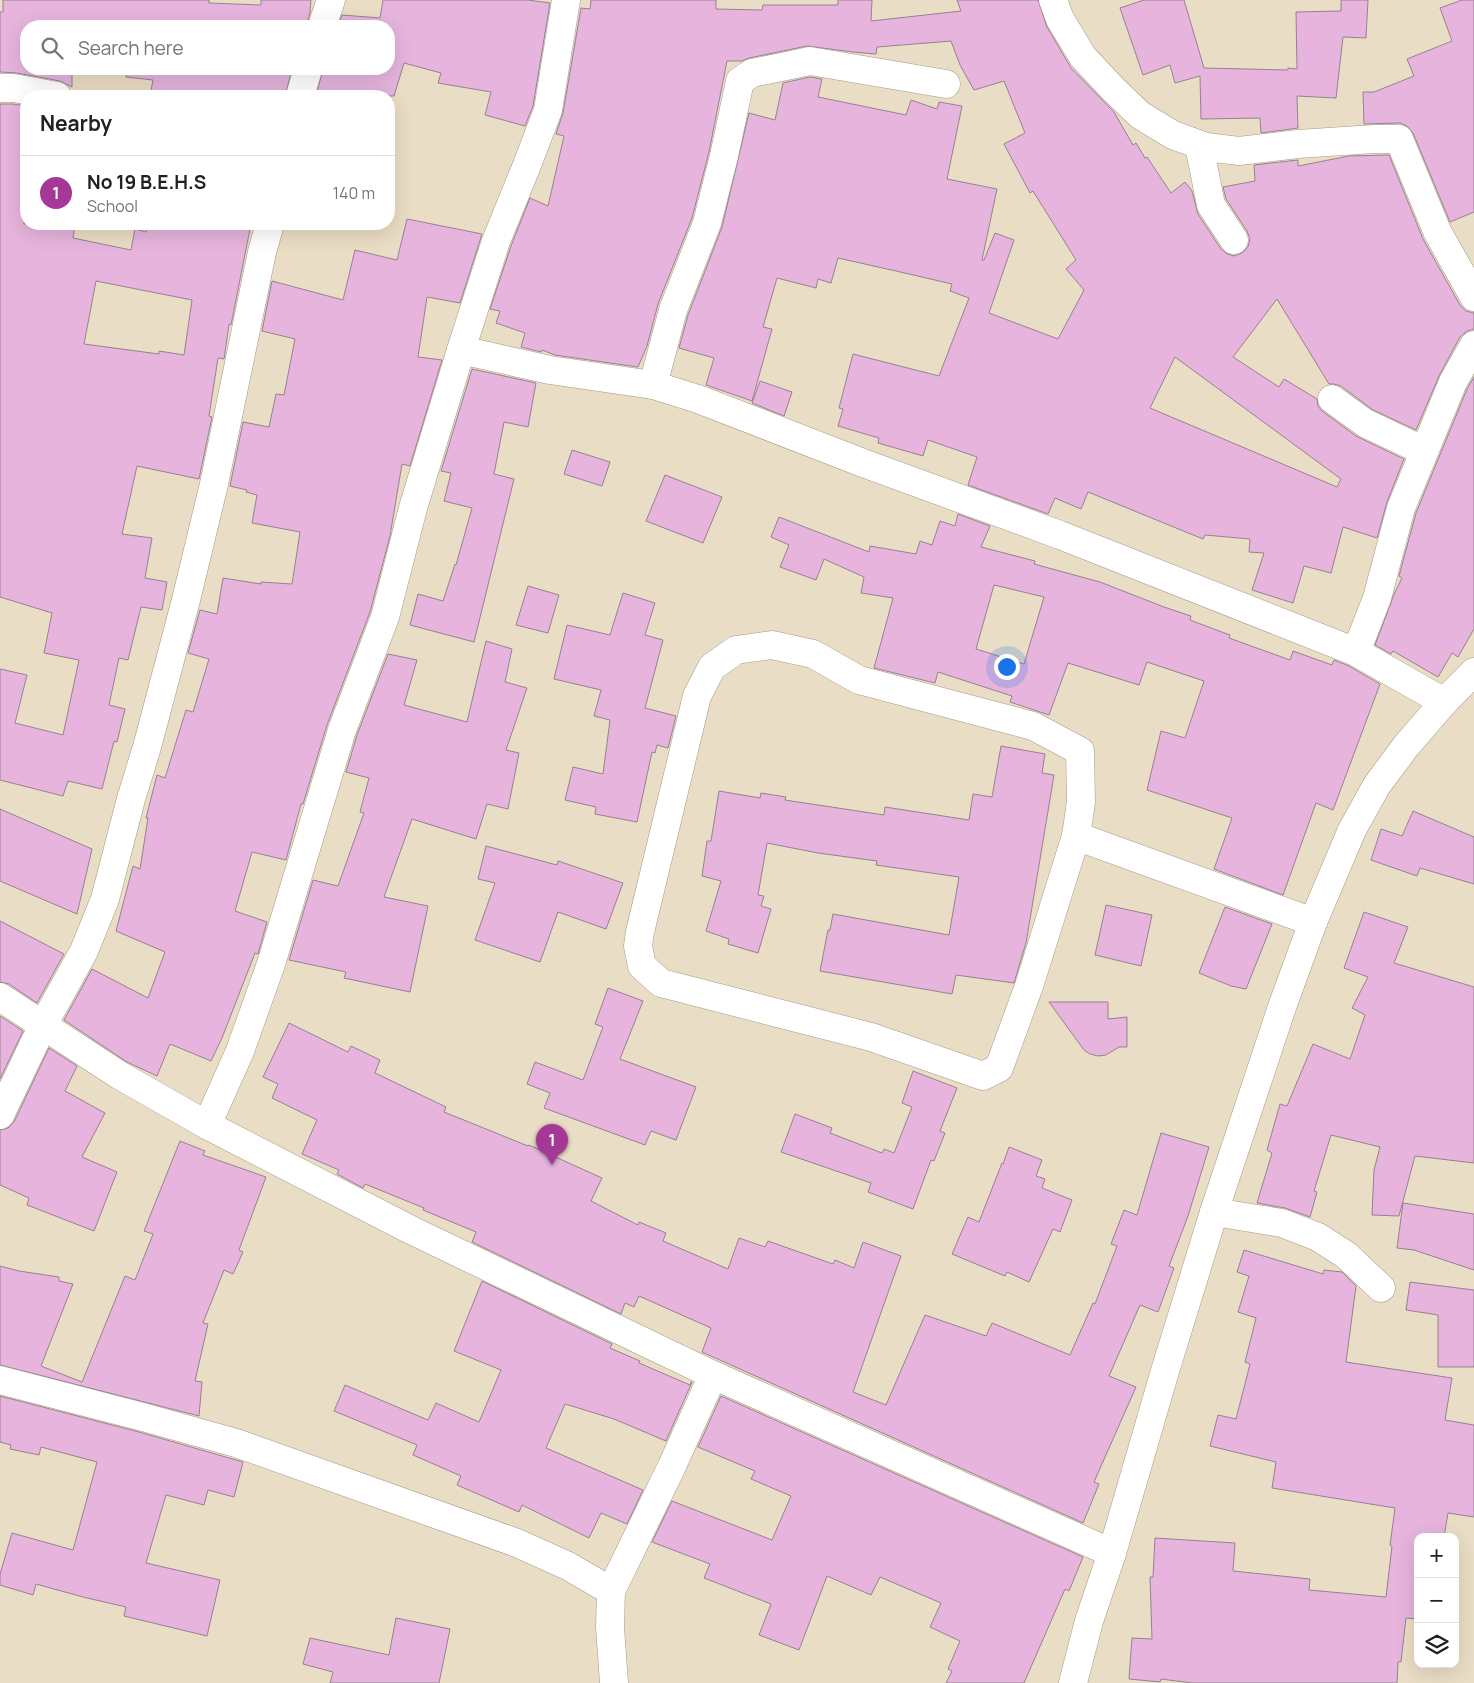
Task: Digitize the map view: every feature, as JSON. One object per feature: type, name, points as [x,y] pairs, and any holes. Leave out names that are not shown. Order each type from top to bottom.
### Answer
[{"type":"street","points":[[324,20],[331,0]]},
{"type":"street","points":[[207,1125],[240,1051],[271,964],[342,730],[385,617],[413,508],[496,241],[548,110],[566,0]]},
{"type":"street","points":[[1053,0],[1060,19],[1083,57],[1140,115],[1172,135],[1199,145],[1238,151],[1298,144],[1374,139],[1398,140],[1437,231],[1474,297]]},
{"type":"street","points":[[653,385],[673,310],[707,223],[740,81],[752,73],[810,62],[946,84]]},
{"type":"street","points":[[302,90],[306,75]]},
{"type":"street","points":[[0,88],[25,90]]},
{"type":"street","points":[[1199,145],[1211,205],[1234,240]]},
{"type":"street","points":[[0,1116],[43,1026],[84,951],[105,899],[186,600],[214,484],[262,252],[268,230]]},
{"type":"street","points":[[1356,652],[1377,598],[1401,508],[1452,382],[1474,345]]},
{"type":"street","points":[[461,350],[550,370],[653,385],[698,399],[863,463],[1060,535],[1356,652],[1444,702]]},
{"type":"street","points":[[1332,399],[1365,423],[1424,451]]},
{"type":"street","points":[[772,645],[813,654],[859,680],[1033,726],[1080,751],[1082,802],[1076,836],[1029,986],[999,1068],[983,1076],[871,1037],[661,983],[642,966],[638,946],[640,932],[697,696],[712,668],[736,650],[772,645]]},
{"type":"street","points":[[1073,1683],[1089,1621],[1112,1553],[1214,1212],[1282,1007],[1313,922],[1352,830],[1377,785],[1406,746],[1444,702],[1474,672]]},
{"type":"street","points":[[1076,836],[1313,922]]},
{"type":"street","points":[[0,998],[119,1074],[207,1125],[411,1230],[713,1375],[1112,1553]]},
{"type":"street","points":[[1214,1212],[1282,1223],[1318,1237],[1346,1255],[1381,1288]]},
{"type":"street","points":[[614,1683],[610,1627],[611,1591],[672,1466],[713,1375]]},
{"type":"street","points":[[0,1380],[143,1416],[236,1443],[517,1543],[568,1566],[611,1591]]},
{"type":"building","points":[[3,0],[209,0],[209,3],[261,5],[261,0],[311,0],[308,20],[20,20],[20,74],[0,72],[0,12],[3,12]]},
{"type":"building","points":[[383,0],[528,0],[550,3],[533,106],[525,126],[485,115],[491,92],[438,83],[441,73],[404,63],[395,93],[395,90],[318,90],[321,75],[395,75],[395,20],[340,20],[342,15],[380,18]]},
{"type":"building","points":[[591,0],[716,0],[716,9],[762,10],[763,5],[838,5],[838,0],[872,0],[871,21],[961,11],[957,0],[1038,0],[1047,27],[1071,68],[1114,112],[1133,145],[1136,143],[1171,193],[1185,182],[1192,191],[1198,214],[1221,249],[1227,254],[1234,256],[1242,253],[1248,247],[1250,239],[1247,231],[1226,199],[1223,187],[1255,181],[1254,165],[1298,160],[1298,166],[1349,156],[1389,155],[1423,239],[1460,305],[1466,311],[1474,313],[1474,329],[1467,331],[1460,337],[1439,376],[1416,430],[1373,410],[1341,386],[1329,384],[1277,299],[1233,357],[1279,387],[1284,379],[1317,399],[1318,406],[1322,411],[1356,436],[1404,459],[1387,502],[1377,538],[1343,527],[1331,573],[1304,566],[1293,603],[1252,590],[1264,553],[1249,552],[1250,539],[1205,535],[1203,539],[1088,492],[1081,509],[1055,498],[1048,514],[968,485],[977,457],[928,440],[923,456],[878,443],[879,438],[838,426],[843,409],[839,408],[853,354],[939,376],[969,298],[950,291],[952,284],[896,271],[838,258],[831,283],[818,279],[816,288],[777,278],[763,327],[772,329],[752,401],[706,385],[714,358],[679,348],[688,315],[722,227],[749,113],[775,120],[783,83],[810,77],[822,79],[818,97],[906,115],[911,100],[937,109],[939,102],[962,106],[947,179],[997,189],[982,260],[984,260],[995,233],[1014,240],[989,313],[1058,339],[1084,290],[1066,269],[1076,260],[1033,191],[1030,193],[1004,144],[1025,133],[1004,81],[974,90],[960,65],[951,41],[877,47],[876,54],[807,46],[742,61],[727,61],[709,152],[692,218],[658,304],[647,346],[638,367],[555,355],[542,350],[541,352],[521,347],[525,333],[496,323],[500,311],[490,309],[511,246],[530,198],[548,206],[564,136],[556,134],[563,113],[581,8],[590,9]],"holes":[[[1175,357],[1341,479],[1337,487],[1150,408]]]},
{"type":"building","points":[[1144,0],[1184,0],[1204,68],[1297,69],[1296,12],[1341,11],[1341,0],[1368,0],[1366,38],[1343,37],[1336,98],[1297,96],[1298,128],[1261,133],[1260,118],[1201,119],[1200,76],[1175,83],[1170,65],[1143,75],[1120,8]]},
{"type":"building","points":[[1462,0],[1474,0],[1474,212],[1450,222],[1413,133],[1407,126],[1400,123],[1364,124],[1363,92],[1374,92],[1414,76],[1407,59],[1452,41],[1440,8]]},
{"type":"building","points":[[28,75],[72,75],[72,87],[60,81]]},
{"type":"building","points":[[126,75],[290,75],[287,90],[151,90],[153,80],[126,77]]},
{"type":"building","points":[[0,104],[20,105],[20,230],[74,230],[73,238],[131,250],[135,230],[146,232],[146,230],[250,230],[231,325],[229,324],[224,359],[218,358],[209,416],[212,417],[199,479],[137,466],[122,534],[152,538],[145,578],[167,582],[162,610],[141,607],[128,660],[119,658],[109,705],[125,709],[117,742],[114,741],[102,789],[68,781],[63,796],[0,780],[0,669],[27,675],[15,723],[63,735],[79,660],[44,653],[52,613],[0,597]],"holes":[[[96,281],[192,300],[184,355],[159,351],[159,354],[84,344]]]},
{"type":"building","points":[[407,219],[482,234],[460,303],[427,297],[418,357],[442,360],[410,466],[402,464],[390,536],[370,612],[327,725],[303,804],[301,804],[286,860],[252,852],[235,911],[267,922],[258,954],[255,953],[222,1038],[211,1061],[170,1044],[157,1076],[127,1062],[64,1020],[92,969],[148,998],[165,952],[116,931],[133,866],[140,869],[148,818],[146,818],[157,775],[165,778],[186,710],[193,712],[209,659],[188,653],[200,610],[217,614],[223,578],[261,584],[261,582],[292,584],[300,532],[252,523],[257,495],[246,492],[247,490],[230,486],[243,422],[269,427],[276,394],[284,395],[295,339],[262,331],[272,281],[343,300],[355,250],[397,260]]},
{"type":"building","points":[[472,369],[536,383],[528,427],[504,422],[494,474],[514,479],[474,642],[410,625],[418,594],[443,601],[456,565],[472,508],[444,501],[451,473],[441,471]]},
{"type":"building","points":[[1474,377],[1474,629],[1458,657],[1452,653],[1438,677],[1393,651],[1391,654],[1375,645],[1402,578],[1399,576],[1416,513],[1467,389]]},
{"type":"building","points":[[760,381],[792,392],[784,416],[752,403]]},
{"type":"building","points":[[572,450],[610,462],[602,486],[564,474]]},
{"type":"building","points":[[665,475],[722,497],[703,543],[646,521]]},
{"type":"building","points":[[958,514],[990,526],[981,547],[1035,561],[1034,564],[1100,582],[1191,616],[1190,620],[1230,635],[1229,638],[1290,660],[1293,651],[1332,665],[1334,660],[1349,666],[1380,684],[1333,810],[1316,803],[1283,895],[1214,869],[1232,818],[1147,790],[1161,731],[1185,738],[1204,681],[1147,662],[1139,685],[1068,663],[1049,715],[1010,702],[1012,696],[938,672],[935,683],[874,668],[893,598],[861,593],[864,577],[824,559],[816,580],[780,567],[789,545],[771,537],[779,517],[869,552],[870,546],[916,554],[920,541],[932,545],[940,521],[955,526]],"holes":[[[994,585],[1044,597],[1024,664],[976,649]]]},
{"type":"building","points":[[528,586],[559,595],[548,633],[516,625]]},
{"type":"building","points":[[623,593],[655,603],[645,635],[663,640],[645,708],[676,716],[668,748],[657,745],[655,753],[652,752],[637,822],[595,814],[596,807],[565,800],[573,767],[603,774],[610,720],[594,716],[601,690],[554,679],[567,625],[610,635]]},
{"type":"building","points":[[486,641],[512,649],[505,682],[527,688],[506,750],[519,753],[508,809],[487,804],[476,839],[412,819],[384,897],[428,906],[410,992],[344,978],[346,972],[289,960],[313,880],[338,886],[364,813],[360,812],[369,778],[346,772],[357,735],[388,654],[417,660],[404,705],[467,722]]},
{"type":"building","points":[[1001,746],[1045,754],[1042,773],[1054,775],[1026,943],[1014,983],[956,975],[952,994],[820,971],[833,914],[949,935],[959,877],[876,865],[877,861],[818,853],[767,843],[758,895],[764,896],[761,906],[771,909],[758,953],[728,944],[729,939],[706,931],[721,881],[702,876],[707,841],[711,841],[719,791],[760,798],[761,793],[786,797],[785,800],[884,815],[885,807],[969,820],[973,794],[992,797]]},
{"type":"building","points":[[0,809],[92,849],[77,914],[0,881]]},
{"type":"building","points":[[1413,811],[1474,837],[1474,884],[1420,868],[1417,876],[1371,860],[1381,829],[1402,836]]},
{"type":"building","points":[[486,846],[557,865],[558,861],[623,883],[606,929],[558,912],[540,962],[475,940],[495,883],[478,879]]},
{"type":"building","points":[[1106,905],[1152,915],[1141,966],[1095,955]]},
{"type":"building","points":[[1225,907],[1272,924],[1246,989],[1231,986],[1199,973]]},
{"type":"building","points":[[1364,912],[1408,927],[1394,963],[1474,987],[1474,1163],[1415,1156],[1399,1216],[1372,1215],[1374,1170],[1380,1147],[1331,1135],[1314,1191],[1317,1192],[1310,1217],[1285,1208],[1257,1203],[1272,1153],[1267,1150],[1280,1104],[1287,1106],[1313,1044],[1350,1059],[1365,1015],[1352,1008],[1368,977],[1344,968]]},
{"type":"building","points":[[0,921],[64,954],[37,1003],[9,984],[0,982]]},
{"type":"building","points":[[608,988],[643,1001],[620,1059],[696,1087],[676,1140],[651,1131],[645,1145],[544,1108],[550,1093],[527,1084],[535,1062],[583,1080],[603,1027],[595,1024]]},
{"type":"building","points":[[1049,1002],[1108,1002],[1108,1019],[1127,1017],[1127,1047],[1119,1047],[1106,1055],[1090,1054],[1084,1050]]},
{"type":"building","points":[[0,1016],[23,1031],[0,1079]]},
{"type":"building","points":[[289,1023],[348,1052],[351,1046],[380,1060],[375,1073],[446,1107],[444,1112],[529,1145],[602,1178],[591,1201],[638,1225],[639,1222],[666,1233],[663,1241],[728,1269],[739,1238],[765,1247],[768,1241],[833,1264],[835,1260],[854,1268],[863,1242],[901,1256],[853,1392],[886,1405],[925,1315],[986,1336],[992,1323],[1070,1355],[1093,1303],[1095,1304],[1117,1246],[1111,1244],[1124,1210],[1137,1215],[1161,1133],[1209,1147],[1188,1216],[1169,1266],[1174,1268],[1158,1312],[1140,1305],[1109,1376],[1136,1387],[1094,1482],[1099,1484],[1083,1523],[702,1352],[711,1328],[639,1296],[634,1307],[625,1303],[621,1314],[472,1242],[476,1232],[365,1184],[363,1188],[337,1174],[339,1170],[302,1154],[317,1120],[272,1098],[278,1084],[263,1077]]},
{"type":"building","points":[[49,1048],[77,1066],[65,1091],[105,1113],[82,1157],[117,1172],[94,1231],[27,1205],[29,1198],[0,1185],[0,1130],[8,1128],[14,1122]]},
{"type":"building","points":[[913,1071],[957,1088],[940,1131],[945,1133],[934,1161],[931,1160],[913,1209],[868,1192],[871,1183],[781,1152],[795,1114],[832,1128],[830,1133],[882,1153],[884,1149],[894,1153],[912,1107],[902,1103]]},
{"type":"building","points":[[180,1141],[205,1151],[203,1155],[266,1177],[239,1250],[243,1252],[233,1274],[224,1270],[203,1323],[208,1324],[195,1381],[202,1382],[199,1416],[0,1365],[0,1266],[59,1277],[59,1281],[73,1284],[41,1366],[82,1382],[125,1276],[135,1280],[153,1234],[144,1231]]},
{"type":"building","points":[[1009,1147],[1042,1160],[1036,1176],[1045,1179],[1042,1188],[1072,1200],[1060,1232],[1053,1229],[1029,1282],[1007,1272],[1005,1276],[952,1254],[968,1217],[979,1222]]},
{"type":"building","points":[[1403,1203],[1474,1214],[1474,1270],[1414,1250],[1397,1248]]},
{"type":"building","points":[[1244,1250],[1323,1274],[1324,1270],[1342,1272],[1356,1286],[1346,1362],[1452,1378],[1445,1420],[1474,1425],[1474,1517],[1448,1513],[1445,1533],[1414,1533],[1414,1619],[1406,1618],[1401,1662],[1398,1662],[1397,1683],[1192,1683],[1161,1679],[1160,1682],[1129,1679],[1132,1638],[1152,1639],[1150,1577],[1153,1577],[1155,1538],[1235,1543],[1233,1571],[1310,1579],[1309,1590],[1386,1597],[1395,1508],[1272,1488],[1276,1462],[1210,1446],[1218,1415],[1236,1419],[1250,1364],[1245,1362],[1256,1318],[1238,1312],[1249,1276],[1237,1272]]},
{"type":"building","points":[[482,1281],[612,1344],[610,1348],[640,1361],[639,1363],[690,1385],[692,1382],[666,1441],[614,1419],[565,1404],[546,1448],[643,1490],[627,1524],[601,1513],[589,1538],[522,1505],[519,1512],[457,1485],[461,1476],[413,1455],[417,1445],[334,1411],[345,1385],[428,1420],[436,1403],[479,1422],[501,1370],[454,1351]]},
{"type":"building","points":[[1410,1282],[1474,1290],[1474,1367],[1438,1367],[1438,1315],[1406,1310]]},
{"type":"building","points":[[0,1396],[139,1432],[243,1462],[234,1497],[208,1490],[204,1505],[166,1495],[146,1563],[220,1580],[207,1636],[124,1616],[126,1607],[36,1584],[33,1595],[0,1585],[0,1574],[12,1533],[73,1550],[97,1462],[41,1447],[39,1455],[10,1449],[11,1445],[0,1442]]},
{"type":"building","points":[[721,1396],[1083,1557],[1069,1591],[1065,1589],[1024,1683],[946,1683],[952,1671],[948,1669],[960,1641],[930,1627],[941,1603],[880,1577],[871,1595],[827,1576],[799,1650],[759,1635],[771,1604],[704,1578],[710,1564],[652,1542],[672,1501],[772,1540],[791,1496],[751,1479],[755,1471],[698,1447]]},
{"type":"building","points":[[396,1618],[450,1629],[439,1683],[330,1683],[333,1672],[303,1664],[310,1638],[389,1655]]},
{"type":"place","name":"No 19 B.E.H.S","points":[[552,1165]]}]
